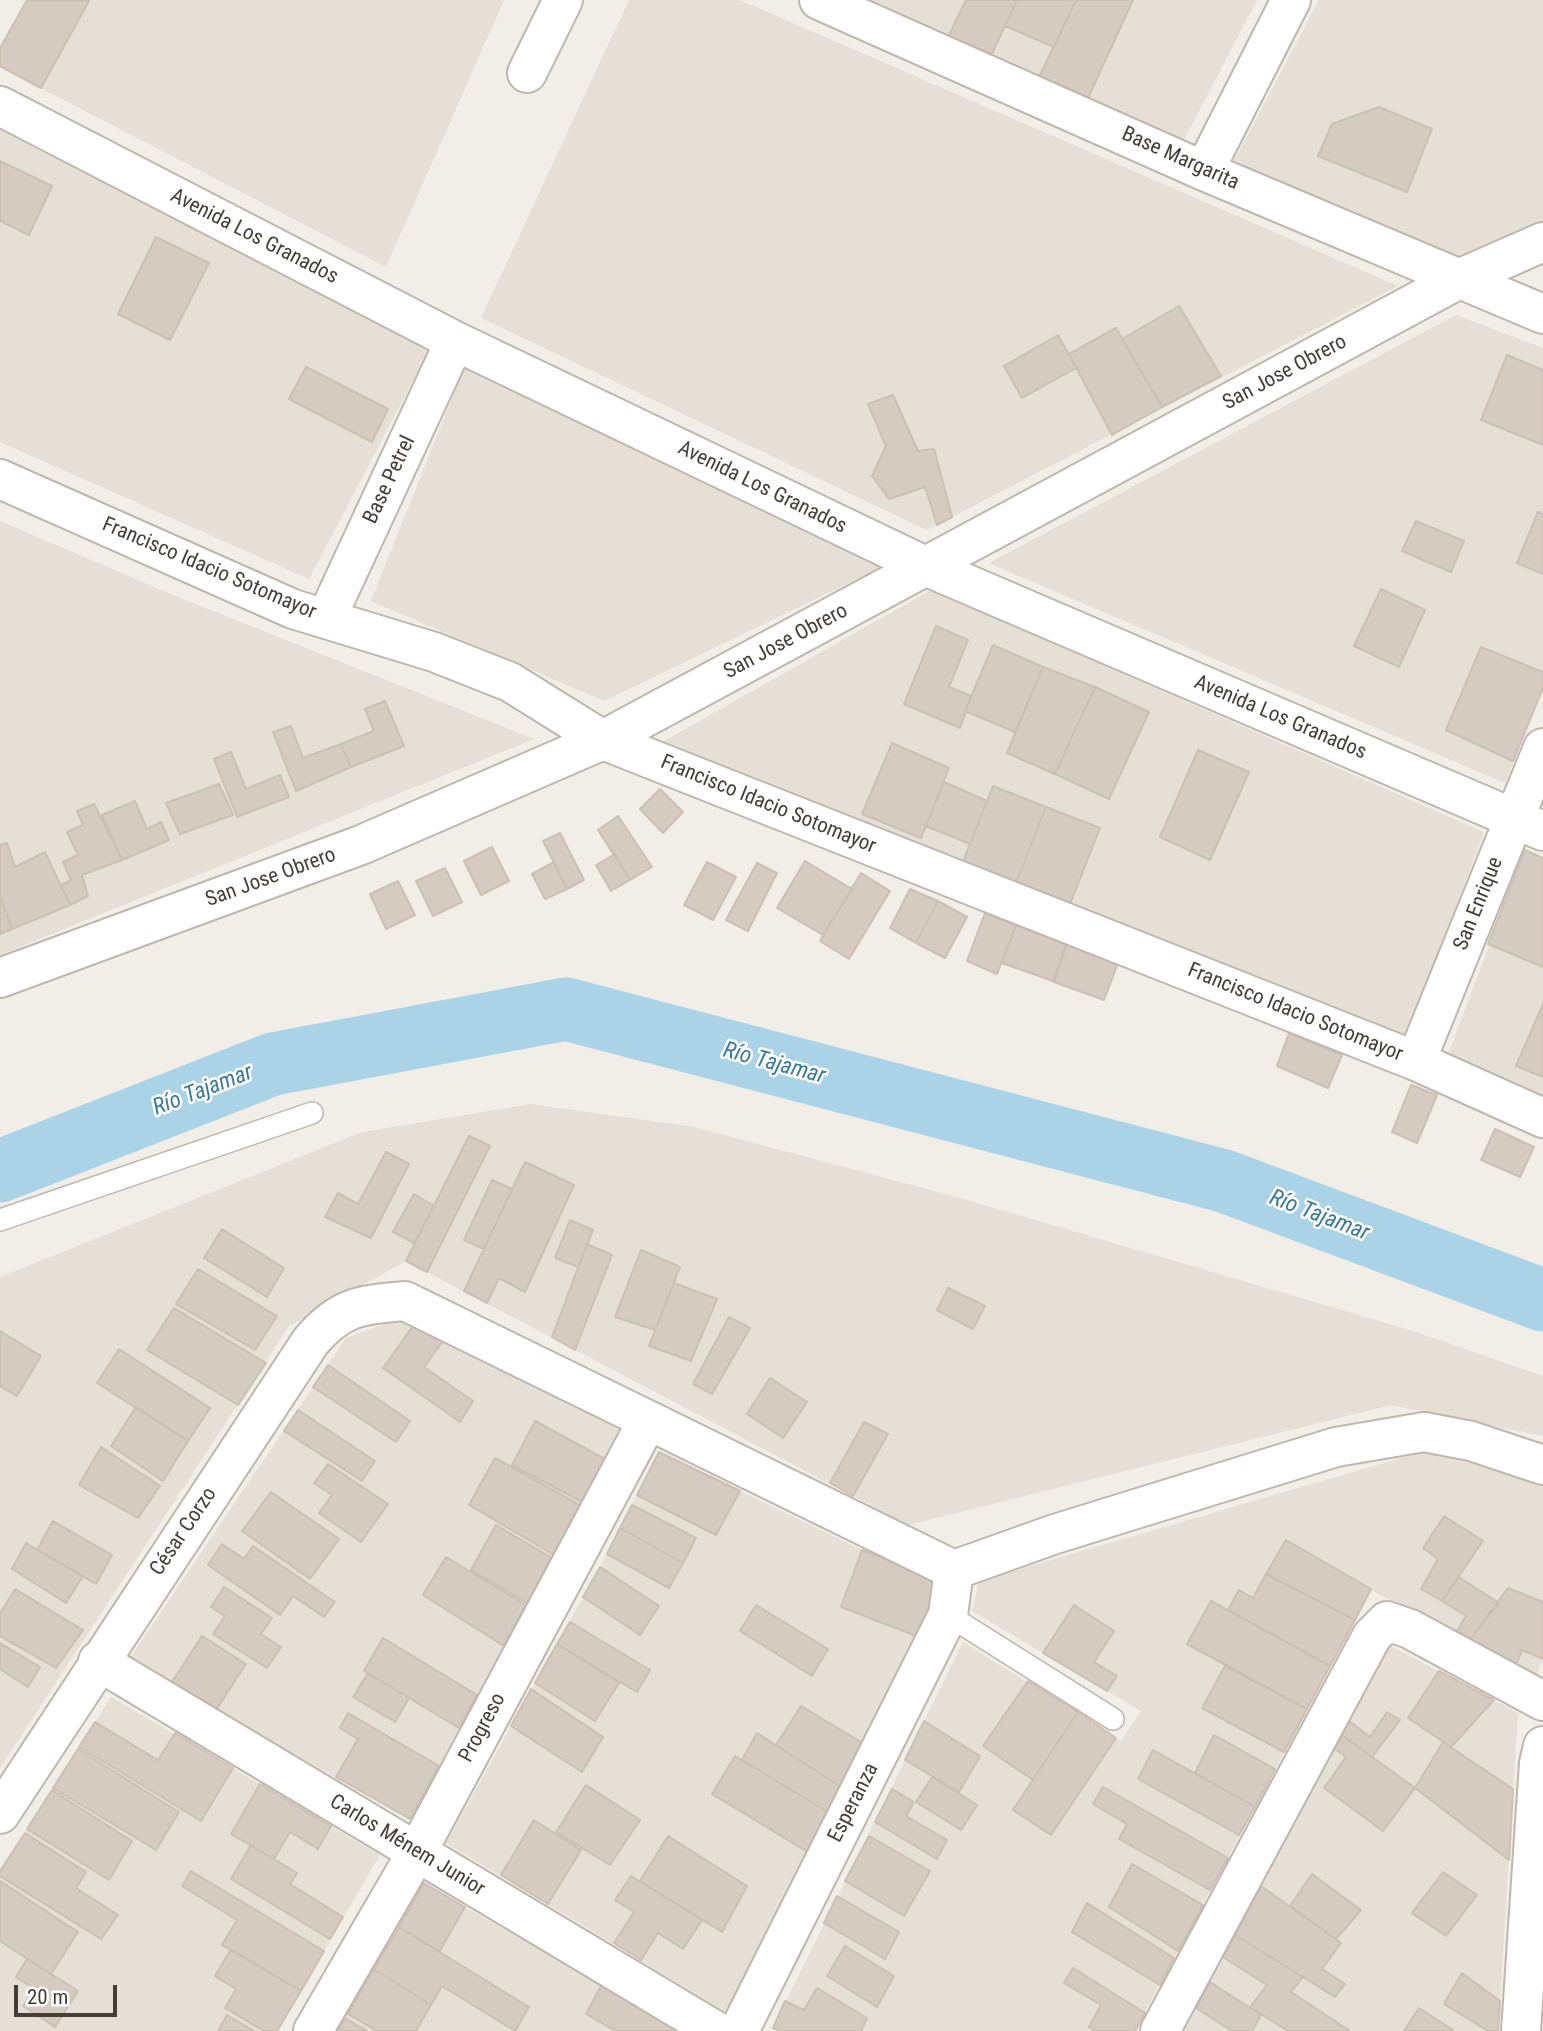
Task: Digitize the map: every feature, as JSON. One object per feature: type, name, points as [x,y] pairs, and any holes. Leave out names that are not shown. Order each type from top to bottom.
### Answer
[{"type":"street","points":[[527,74],[563,0]]},
{"type":"street","name":"Base Margarita","points":[[819,0],[1204,171],[1543,314]]},
{"type":"street","points":[[1204,171],[1291,0]]},
{"type":"street","name":"Avenida Los Granados","points":[[0,106],[455,341],[925,566],[1528,825]]},
{"type":"street","name":"San Jose Obrero","points":[[0,978],[361,845],[603,740],[1461,278],[1543,242]]},
{"type":"street","name":"Base Petrel","points":[[326,619],[455,341]]},
{"type":"street","name":"Francisco Idacio Sotomayor","points":[[0,478],[293,609],[433,652],[510,681],[603,740],[1416,1061],[1543,1118]]},
{"type":"street","name":"San Enrique","points":[[1416,1061],[1528,825],[1543,748]]},
{"type":"street","name":"César Corzo","points":[[0,1814],[98,1661],[303,1353],[328,1321],[356,1305],[405,1301],[647,1422]]},
{"type":"street","points":[[647,1422],[954,1570],[1055,1534],[1336,1447],[1424,1432],[1471,1441],[1543,1465]]},
{"type":"street","name":"Progreso","points":[[313,2031],[417,1852],[647,1422]]},
{"type":"street","name":"Esperanza","points":[[739,2031],[947,1615],[954,1570]]},
{"type":"street","points":[[1160,2031],[1372,1636],[1387,1621],[1410,1629],[1543,1701]]},
{"type":"street","name":"Carlos Ménem Junior","points":[[98,1661],[716,2031]]},
{"type":"street","points":[[1521,2031],[1539,1763],[1543,1746]]},
{"type":"lane","points":[[0,1220],[312,1112]]},
{"type":"lane","points":[[947,1615],[1113,1719]]},
{"type":"shaded area","points":[[27,0],[504,0],[386,267],[0,67],[0,48]]},
{"type":"shaded area","points":[[629,0],[740,0],[1398,286],[927,530],[481,318]]},
{"type":"shaded area","points":[[863,0],[1257,0],[1184,140]]},
{"type":"shaded area","points":[[1319,0],[1543,0],[1543,220],[1459,258],[1234,161]]},
{"type":"shaded area","points":[[0,130],[429,350],[309,579],[0,442]]},
{"type":"shaded area","points":[[1456,315],[1543,348],[1543,688],[1505,783],[989,563]]},
{"type":"shaded area","points":[[464,368],[882,567],[604,701],[371,601]]},
{"type":"shaded area","points":[[0,521],[178,597],[534,739],[0,955]]},
{"type":"shaded area","points":[[931,590],[1484,832],[1405,1040],[659,744]]},
{"type":"shaded area","points":[[1525,850],[1543,858],[1543,1097],[1447,1057]]},
{"type":"shaded area","points":[[530,1104],[694,1127],[960,1198],[1413,1331],[1543,1376],[1543,1436],[1391,1405],[908,1525],[406,1261],[289,1326],[0,1768],[0,1277],[362,1132]]},
{"type":"shaded area","points":[[398,1319],[621,1430],[410,1819],[128,1661],[346,1338]]},
{"type":"shaded area","points":[[659,1452],[862,1550],[941,1580],[919,1637],[731,2015],[446,1843],[607,1554]]},
{"type":"shaded area","points":[[1422,1452],[1543,1481],[1543,1659],[1536,1676],[1371,1590],[1135,2031],[779,2031],[773,2028],[963,1642],[1121,1741],[1141,1711],[972,1611],[979,1581]]},
{"type":"shaded area","points":[[1389,1645],[1518,1713],[1498,2031],[1184,2031]]},
{"type":"shaded area","points":[[111,1697],[380,1855],[277,2031],[0,2031],[0,1871]]},
{"type":"shaded area","points":[[465,1907],[683,2031],[338,2031],[399,1927]]},
{"type":"building","points":[[27,0],[89,1],[41,88],[0,66],[0,48]]},
{"type":"building","points":[[966,0],[1017,0],[991,56],[948,37]]},
{"type":"building","points":[[1017,0],[1076,0],[1054,47],[1005,26]]},
{"type":"building","points":[[1076,0],[1133,0],[1088,98],[1039,77]]},
{"type":"building","points":[[1379,107],[1432,129],[1407,192],[1318,156],[1332,124]]},
{"type":"building","points":[[0,161],[52,186],[29,235],[0,221]]},
{"type":"building","points":[[156,237],[209,263],[170,340],[118,314]]},
{"type":"building","points":[[1179,306],[1221,376],[1162,407],[1122,339]]},
{"type":"building","points":[[1116,328],[1162,407],[1112,435],[1069,354]]},
{"type":"building","points":[[1058,335],[1076,368],[1022,398],[1004,366]]},
{"type":"building","points":[[1507,355],[1543,370],[1543,445],[1481,420]]},
{"type":"building","points":[[306,367],[388,409],[372,442],[289,399]]},
{"type":"building","points":[[893,395],[918,451],[934,449],[952,517],[937,525],[925,487],[889,499],[872,476],[886,446],[868,404]]},
{"type":"building","points":[[1538,512],[1543,514],[1543,574],[1517,563]]},
{"type":"building","points":[[1416,521],[1464,541],[1451,572],[1402,551]]},
{"type":"building","points":[[1381,589],[1425,610],[1399,667],[1354,646]]},
{"type":"building","points":[[936,626],[968,640],[949,687],[971,696],[960,728],[904,704]]},
{"type":"building","points":[[993,645],[1043,667],[1015,732],[965,711]]},
{"type":"building","points":[[1481,647],[1543,672],[1543,688],[1513,761],[1446,730]]},
{"type":"building","points":[[1043,667],[1095,687],[1055,774],[1007,753]]},
{"type":"building","points":[[1095,687],[1149,712],[1109,799],[1055,774]]},
{"type":"building","points":[[385,701],[404,746],[351,767],[341,744],[374,731],[365,709]]},
{"type":"building","points":[[291,726],[303,758],[341,744],[351,767],[296,791],[273,732]]},
{"type":"building","points":[[892,743],[949,768],[921,838],[862,814]]},
{"type":"building","points":[[1198,750],[1249,772],[1210,860],[1160,837]]},
{"type":"building","points":[[231,752],[246,789],[280,775],[289,797],[237,817],[214,759]]},
{"type":"building","points":[[944,782],[987,801],[970,844],[926,826]]},
{"type":"building","points":[[219,784],[233,815],[180,834],[166,803]]},
{"type":"building","points":[[993,786],[1046,807],[1016,883],[963,862]]},
{"type":"building","points":[[660,789],[683,812],[663,833],[640,809]]},
{"type":"building","points":[[135,801],[147,829],[161,822],[169,840],[122,860],[102,815]]},
{"type":"building","points":[[94,804],[122,860],[82,875],[88,896],[70,905],[61,885],[71,880],[63,862],[78,855],[67,832],[83,825],[77,811]]},
{"type":"building","points":[[1046,807],[1100,828],[1070,904],[1016,883]]},
{"type":"building","points":[[618,816],[652,867],[630,880],[598,830]]},
{"type":"building","points":[[560,833],[584,880],[567,889],[543,841]]},
{"type":"building","points":[[7,843],[15,867],[45,852],[70,905],[12,929],[0,896],[0,845]]},
{"type":"building","points":[[492,847],[509,881],[481,895],[464,861]]},
{"type":"building","points":[[1525,850],[1543,858],[1543,967],[1488,944]]},
{"type":"building","points":[[615,854],[630,880],[611,891],[596,865]]},
{"type":"building","points":[[805,861],[852,889],[823,935],[777,908]]},
{"type":"building","points":[[554,862],[567,889],[545,899],[532,874]]},
{"type":"building","points":[[707,862],[736,877],[713,920],[684,905]]},
{"type":"building","points":[[757,863],[777,873],[748,931],[726,920]]},
{"type":"building","points":[[445,868],[462,902],[433,916],[416,881]]},
{"type":"building","points":[[861,873],[890,891],[849,959],[820,941]]},
{"type":"building","points":[[398,881],[415,915],[386,929],[370,894]]},
{"type":"building","points":[[910,889],[938,901],[916,943],[890,928]]},
{"type":"building","points":[[0,896],[12,929],[0,934]]},
{"type":"building","points":[[938,901],[967,917],[945,958],[916,943]]},
{"type":"building","points":[[985,913],[1016,925],[997,974],[967,961]]},
{"type":"building","points":[[1016,925],[1066,944],[1053,981],[1002,963]]},
{"type":"building","points":[[1067,944],[1118,963],[1104,1000],[1054,982]]},
{"type":"building","points":[[1543,1004],[1543,1077],[1516,1066]]},
{"type":"building","points":[[1289,1033],[1342,1055],[1328,1088],[1277,1066]]},
{"type":"building","points":[[1411,1085],[1437,1095],[1417,1143],[1392,1132]]},
{"type":"building","points":[[1495,1129],[1534,1147],[1520,1177],[1481,1160]]},
{"type":"building","points":[[469,1136],[490,1146],[427,1272],[406,1261]]},
{"type":"building","points":[[386,1152],[409,1164],[371,1238],[325,1217],[338,1193],[358,1204]]},
{"type":"building","points":[[525,1162],[574,1185],[525,1292],[499,1278],[487,1303],[464,1291]]},
{"type":"building","points":[[492,1180],[512,1189],[484,1249],[464,1240]]},
{"type":"building","points":[[414,1194],[434,1206],[414,1243],[393,1232]]},
{"type":"building","points":[[570,1220],[593,1230],[578,1267],[555,1258]]},
{"type":"building","points":[[222,1229],[284,1268],[267,1297],[204,1258]]},
{"type":"building","points":[[587,1244],[612,1255],[575,1350],[552,1337]]},
{"type":"building","points":[[641,1250],[680,1267],[655,1330],[615,1317]]},
{"type":"building","points":[[198,1269],[277,1316],[255,1350],[176,1304]]},
{"type":"building","points":[[674,1283],[717,1299],[691,1361],[649,1346]]},
{"type":"building","points":[[948,1288],[985,1306],[973,1329],[937,1310]]},
{"type":"building","points":[[174,1308],[266,1363],[238,1405],[147,1350]]},
{"type":"building","points":[[729,1317],[750,1328],[712,1394],[693,1384]]},
{"type":"building","points":[[413,1326],[443,1341],[424,1367],[473,1401],[460,1422],[383,1368]]},
{"type":"building","points":[[0,1331],[41,1356],[17,1396],[0,1386]]},
{"type":"building","points":[[119,1349],[210,1408],[188,1441],[97,1383]]},
{"type":"building","points":[[328,1365],[410,1421],[396,1442],[313,1387]]},
{"type":"building","points":[[770,1378],[807,1402],[783,1438],[747,1414]]},
{"type":"building","points":[[136,1407],[188,1441],[163,1481],[111,1446]]},
{"type":"building","points":[[298,1410],[375,1461],[362,1481],[284,1431]]},
{"type":"building","points":[[535,1421],[605,1459],[582,1502],[512,1465]]},
{"type":"building","points":[[864,1422],[888,1434],[853,1496],[830,1483]]},
{"type":"building","points":[[101,1447],[160,1486],[138,1518],[79,1485]]},
{"type":"building","points":[[659,1452],[740,1491],[716,1535],[637,1495]]},
{"type":"building","points":[[495,1458],[580,1505],[554,1555],[469,1505]]},
{"type":"building","points":[[328,1464],[388,1504],[361,1542],[319,1513],[332,1495],[314,1483]]},
{"type":"building","points":[[271,1492],[339,1539],[310,1579],[242,1531]]},
{"type":"building","points":[[632,1505],[696,1538],[683,1563],[620,1528]]},
{"type":"building","points":[[1444,1516],[1483,1541],[1442,1601],[1421,1589],[1438,1559],[1423,1548]]},
{"type":"building","points":[[53,1521],[112,1555],[96,1584],[37,1550]]},
{"type":"building","points":[[496,1525],[552,1558],[527,1603],[471,1570]]},
{"type":"building","points":[[620,1528],[683,1563],[669,1588],[607,1554]]},
{"type":"building","points":[[1286,1540],[1371,1589],[1355,1620],[1266,1574]]},
{"type":"building","points":[[26,1543],[83,1576],[66,1603],[12,1569]]},
{"type":"building","points":[[222,1544],[244,1559],[253,1546],[335,1602],[324,1617],[293,1596],[280,1615],[208,1565]]},
{"type":"building","points":[[862,1550],[941,1580],[919,1637],[841,1607]]},
{"type":"building","points":[[446,1557],[526,1605],[504,1646],[423,1595]]},
{"type":"building","points":[[600,1567],[659,1606],[640,1635],[583,1597]]},
{"type":"building","points":[[1266,1574],[1355,1620],[1330,1666],[1228,1610],[1239,1590],[1253,1598]]},
{"type":"building","points":[[1459,1577],[1499,1603],[1469,1641],[1455,1634],[1466,1616],[1442,1601]]},
{"type":"building","points":[[224,1587],[272,1618],[261,1634],[281,1647],[267,1668],[213,1634],[225,1616],[211,1607]]},
{"type":"building","points":[[1508,1588],[1543,1602],[1543,1659],[1522,1650],[1516,1666],[1469,1641]]},
{"type":"building","points":[[15,1589],[83,1630],[56,1668],[0,1636],[0,1614]]},
{"type":"building","points":[[1211,1601],[1330,1666],[1307,1709],[1187,1644]]},
{"type":"building","points":[[756,1605],[828,1649],[812,1676],[740,1631]]},
{"type":"building","points":[[1074,1605],[1114,1631],[1094,1662],[1117,1676],[1107,1691],[1043,1653]]},
{"type":"building","points":[[570,1622],[650,1670],[637,1692],[557,1644]]},
{"type":"building","points":[[202,1636],[246,1664],[216,1710],[170,1685]]},
{"type":"building","points":[[383,1638],[477,1695],[459,1728],[364,1671]]},
{"type":"building","points":[[0,1643],[40,1667],[28,1687],[0,1669]]},
{"type":"building","points":[[557,1644],[619,1683],[595,1721],[535,1683]]},
{"type":"building","points":[[1225,1666],[1307,1709],[1284,1752],[1202,1708]]},
{"type":"building","points":[[1439,1671],[1494,1700],[1451,1747],[1408,1718]]},
{"type":"building","points":[[368,1673],[409,1698],[395,1722],[353,1697]]},
{"type":"building","points":[[1028,1681],[1078,1712],[1033,1780],[983,1746]]},
{"type":"building","points":[[531,1689],[603,1737],[582,1772],[511,1726]]},
{"type":"building","points":[[801,1706],[866,1745],[844,1789],[776,1745]]},
{"type":"building","points":[[1078,1712],[1116,1738],[1051,1835],[1013,1810]]},
{"type":"building","points":[[1387,1712],[1400,1720],[1372,1757],[1342,1735],[1348,1720],[1370,1737]]},
{"type":"building","points":[[348,1713],[439,1766],[410,1819],[336,1777],[358,1739],[340,1728]]},
{"type":"building","points":[[924,1721],[980,1756],[959,1792],[905,1760]]},
{"type":"building","points":[[95,1722],[158,1760],[175,1733],[233,1768],[201,1821],[79,1747]]},
{"type":"building","points":[[757,1733],[844,1789],[831,1814],[742,1760]]},
{"type":"building","points":[[1214,1735],[1275,1769],[1255,1807],[1195,1773]]},
{"type":"building","points":[[1342,1735],[1415,1788],[1383,1831],[1324,1788],[1346,1757],[1334,1748]]},
{"type":"building","points":[[1443,1742],[1513,1789],[1509,1860],[1415,1788]]},
{"type":"building","points":[[78,1749],[179,1812],[156,1850],[53,1788]]},
{"type":"building","points":[[1153,1750],[1255,1807],[1239,1835],[1138,1779]]},
{"type":"building","points":[[735,1756],[831,1814],[811,1854],[712,1794]]},
{"type":"building","points":[[932,1777],[977,1805],[961,1830],[916,1802]]},
{"type":"building","points":[[260,1784],[331,1826],[318,1849],[290,1832],[274,1859],[231,1834]]},
{"type":"building","points":[[586,1785],[640,1820],[610,1865],[556,1832]]},
{"type":"building","points":[[1103,1787],[1228,1858],[1210,1890],[1119,1839],[1127,1824],[1093,1804]]},
{"type":"building","points":[[892,1789],[914,1802],[906,1816],[947,1840],[937,1859],[875,1822]]},
{"type":"building","points":[[52,1790],[132,1841],[109,1880],[27,1829]]},
{"type":"building","points":[[534,1820],[581,1850],[548,1904],[501,1875]]},
{"type":"building","points":[[25,1833],[86,1872],[76,1888],[118,1915],[101,1939],[0,1876],[0,1871]]},
{"type":"building","points":[[668,1836],[747,1886],[722,1932],[640,1881]]},
{"type":"building","points":[[869,1836],[930,1871],[904,1916],[845,1881]]},
{"type":"building","points":[[251,1845],[297,1873],[290,1884],[343,1917],[330,1939],[231,1879]]},
{"type":"building","points":[[1132,1864],[1203,1905],[1178,1951],[1109,1907]]},
{"type":"building","points":[[191,1871],[324,1951],[301,1991],[222,1945],[237,1920],[182,1886]]},
{"type":"building","points":[[1443,1872],[1477,1895],[1446,1936],[1412,1913]]},
{"type":"building","points":[[1312,1874],[1361,1910],[1336,1939],[1290,1906]]},
{"type":"building","points":[[631,1876],[702,1920],[683,1949],[658,1933],[641,1960],[614,1943],[634,1912],[615,1900]]},
{"type":"building","points":[[0,1881],[78,1932],[51,1974],[0,1941]]},
{"type":"building","points":[[424,1883],[465,1907],[439,1952],[399,1927]]},
{"type":"building","points":[[1261,1886],[1341,1943],[1322,1969],[1345,1984],[1335,1997],[1235,1935]]},
{"type":"building","points":[[837,1896],[899,1932],[885,1959],[824,1923]]},
{"type":"building","points":[[1087,1903],[1174,1958],[1160,1985],[1072,1932]]},
{"type":"building","points":[[399,1927],[529,2007],[515,2031],[442,1986],[431,2005],[374,1969]]},
{"type":"building","points":[[1235,1935],[1303,1977],[1291,1992],[1350,2031],[1288,2031],[1250,2007],[1267,1985],[1223,1957]]},
{"type":"building","points":[[845,1946],[894,1976],[877,2007],[827,1976]]},
{"type":"building","points":[[231,1949],[301,1991],[277,2031],[264,2031],[225,2008],[236,1989],[215,1976]]},
{"type":"building","points":[[27,1959],[78,1991],[55,2027],[23,2006],[35,1989],[16,1977]]},
{"type":"building","points":[[1073,1968],[1145,2013],[1135,2031],[1095,2031],[1089,2027],[1101,2005],[1064,1983]]},
{"type":"building","points":[[374,1969],[431,2005],[416,2031],[377,2031],[348,2014]]},
{"type":"building","points":[[1462,1973],[1500,2001],[1498,2031],[1488,2031],[1444,2004]]},
{"type":"building","points":[[1210,1982],[1261,2015],[1252,2031],[1232,2031],[1196,2008]]},
{"type":"building","points":[[602,1984],[683,2031],[616,2031],[586,2014]]},
{"type":"building","points":[[817,1988],[867,2018],[861,2031],[779,2031],[773,2028],[785,2001],[804,2010]]},
{"type":"building","points":[[1419,2008],[1453,2030],[1404,2031]]},
{"type":"building","points":[[227,2015],[254,2031],[218,2031]]},
{"type":"building","points":[[345,2018],[367,2031],[338,2031]]},
{"type":"waterway","name":"Río Tajamar","points":[[0,1171],[273,1064],[566,1009],[1224,1181],[1543,1300]]}]
